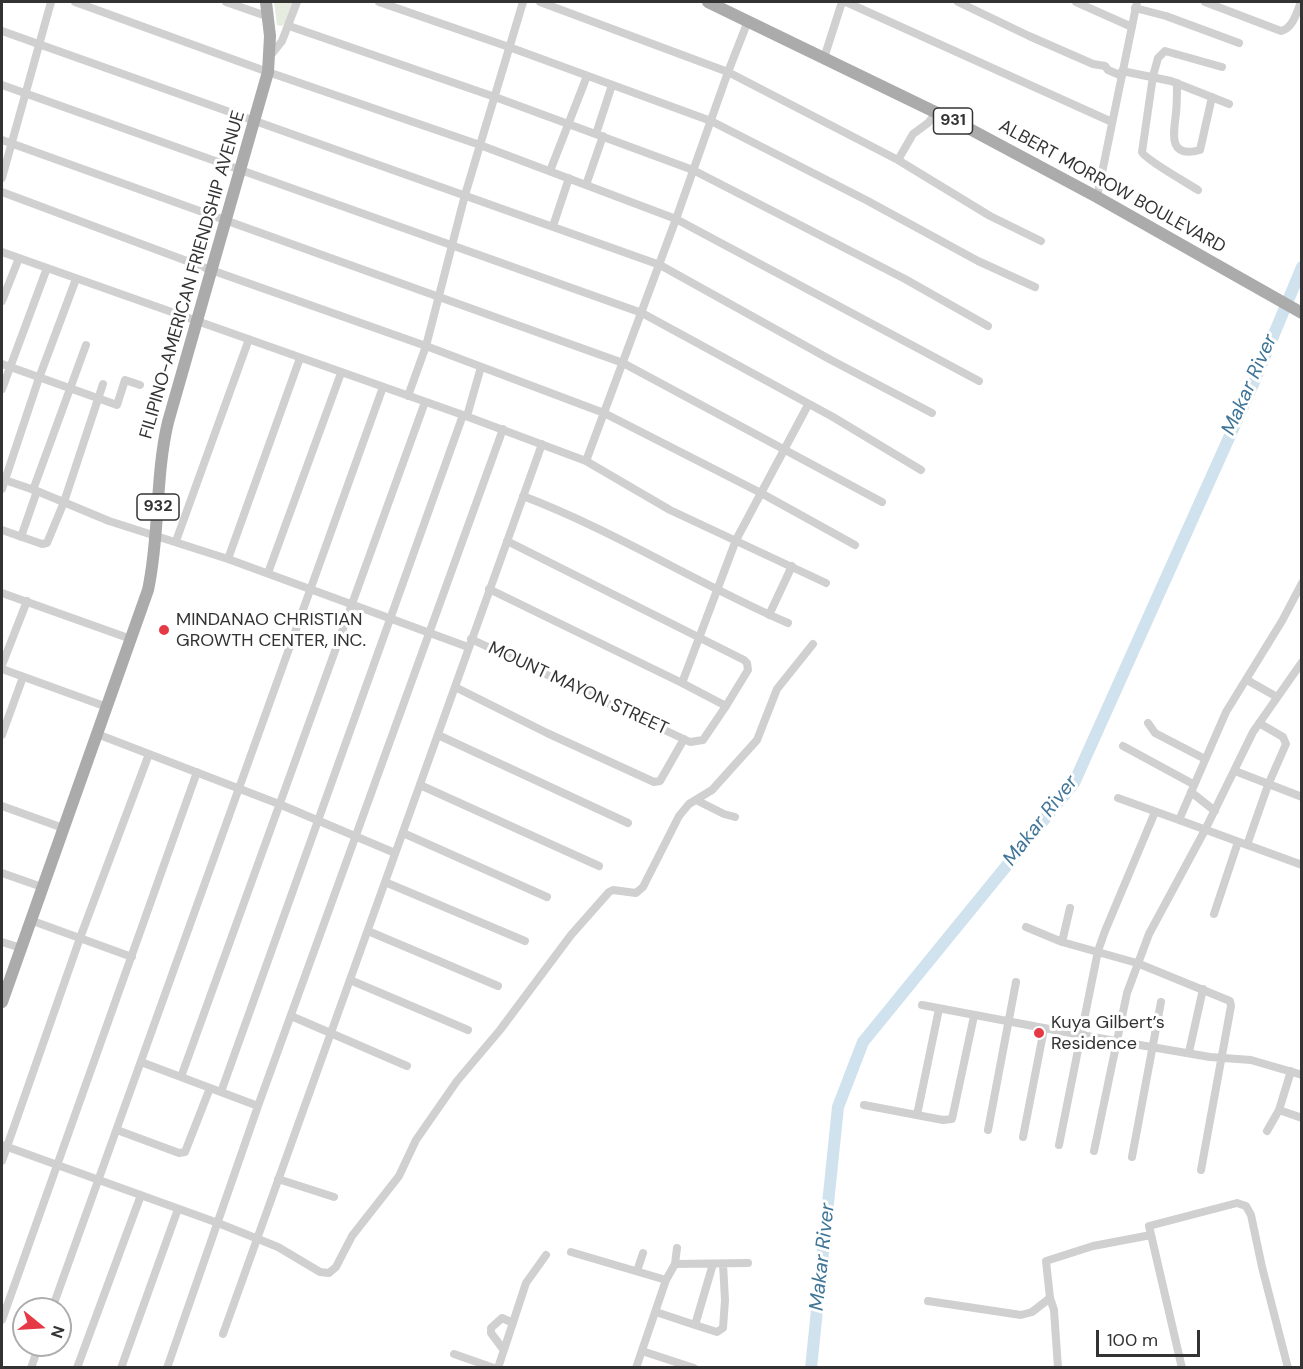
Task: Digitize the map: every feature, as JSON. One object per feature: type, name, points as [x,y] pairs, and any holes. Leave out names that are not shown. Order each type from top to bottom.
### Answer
[{"type":"main road","name":"FILIPINO-AMERICAN FRIENDSHIP AVENUE","points":[[2,1002],[148,590],[153,563],[164,439],[268,72],[271,55],[266,2]]},
{"type":"main road","name":"ALBERT MORROW BOULEVARD","points":[[708,2],[936,113],[1097,197],[1302,313]]},
{"type":"street","points":[[2,178],[51,2]]},
{"type":"street","points":[[75,2],[480,145],[676,219],[979,381]]},
{"type":"street","points":[[226,2],[269,17]]},
{"type":"street","points":[[271,55],[282,41],[297,2]]},
{"type":"street","points":[[379,2],[509,47],[711,122],[866,200],[978,261],[1035,287]]},
{"type":"street","points":[[408,396],[426,346],[465,195],[523,2]]},
{"type":"street","points":[[540,2],[728,72],[898,160],[990,216],[1041,241]]},
{"type":"street","points":[[824,58],[844,2],[1112,122]]},
{"type":"street","points":[[958,2],[1093,64],[1105,66],[1108,70],[1154,76],[1229,104]]},
{"type":"street","points":[[1076,2],[1132,27]]},
{"type":"street","points":[[1205,2],[1281,31],[1290,25],[1301,2]]},
{"type":"street","points":[[1097,197],[1136,5],[1239,43]]},
{"type":"street","points":[[586,461],[748,21]]},
{"type":"street","points":[[289,26],[495,97],[693,170],[905,279],[988,326]]},
{"type":"street","points":[[2,31],[660,265],[831,360],[932,412]]},
{"type":"street","points":[[1198,190],[1172,172],[1144,157],[1142,152],[1154,76],[1158,58],[1165,51],[1222,67]]},
{"type":"street","points":[[550,171],[587,76]]},
{"type":"street","points":[[1177,83],[1173,134],[1176,146],[1180,149],[1192,152],[1200,150],[1212,97]]},
{"type":"street","points":[[2,85],[642,313],[833,417],[921,470]]},
{"type":"street","points":[[586,185],[612,85]]},
{"type":"street","points":[[898,160],[913,134],[928,123],[936,113]]},
{"type":"street","points":[[2,140],[623,363],[882,502]]},
{"type":"street","points":[[553,226],[569,178]]},
{"type":"street","points":[[2,192],[604,413],[855,544]]},
{"type":"street","points":[[2,252],[465,415],[586,461],[645,497],[826,583]]},
{"type":"street","points":[[2,302],[19,258]]},
{"type":"street","points":[[2,389],[5,366],[47,268]]},
{"type":"street","points":[[2,483],[76,279]]},
{"type":"street","points":[[176,541],[249,339]]},
{"type":"street","points":[[21,537],[86,345]]},
{"type":"street","points":[[228,559],[300,358]]},
{"type":"street","points":[[5,366],[117,405],[125,380],[140,385]]},
{"type":"street","points":[[221,1092],[481,367]]},
{"type":"street","points":[[268,573],[342,373]]},
{"type":"street","points":[[2,530],[42,544],[47,543],[103,384]]},
{"type":"street","points":[[56,1297],[382,387]]},
{"type":"street","points":[[181,1077],[425,402]]},
{"type":"street","points":[[682,683],[736,540],[808,405]]},
{"type":"street","points":[[166,1368],[502,429]]},
{"type":"street","points":[[223,1334],[542,444]]},
{"type":"street","name":"MOUNT MAYON STREET","points":[[2,483],[35,491],[109,521],[228,559],[429,633],[470,643],[684,739]]},
{"type":"street","points":[[523,496],[582,520],[716,590],[788,623]]},
{"type":"street","points":[[455,687],[547,733],[654,782],[660,781],[684,739],[695,742],[703,740],[748,670],[747,663],[507,541]]},
{"type":"street","points":[[769,615],[792,567]]},
{"type":"street","points":[[1179,820],[1226,712],[1282,621],[1302,583]]},
{"type":"street","points":[[489,589],[726,706]]},
{"type":"street","points":[[2,593],[131,639]]},
{"type":"street","points":[[27,601],[2,667],[23,677],[107,707]]},
{"type":"street","points":[[4,1146],[218,1223],[286,1251],[320,1272],[328,1273],[336,1267],[352,1236],[399,1176],[416,1140],[461,1075],[500,1030],[605,895],[613,890],[636,892],[643,887],[679,816],[696,800],[712,790],[757,740],[777,689],[813,644]]},
{"type":"street","points":[[1094,1151],[1127,993],[1137,963],[1160,913],[1215,812],[1259,723],[1302,662]]},
{"type":"street","points":[[2,735],[23,677]]},
{"type":"street","points":[[1247,680],[1277,696]]},
{"type":"street","points":[[1148,723],[1155,733],[1205,759]]},
{"type":"street","points":[[1247,845],[1286,741],[1259,723]]},
{"type":"street","points":[[97,734],[279,804],[395,853]]},
{"type":"street","points":[[438,735],[628,823]]},
{"type":"street","points":[[1123,746],[1192,788],[1215,812]]},
{"type":"street","points":[[2,1161],[4,1146],[149,754]]},
{"type":"street","points":[[1235,771],[1302,797]]},
{"type":"street","points":[[2,1320],[197,772]]},
{"type":"street","points":[[420,785],[599,866]]},
{"type":"street","points":[[1118,798],[1302,865]]},
{"type":"street","points":[[696,800],[735,817]]},
{"type":"street","points":[[2,806],[63,828]]},
{"type":"street","points":[[1059,1145],[1098,951],[1155,812]]},
{"type":"street","points":[[403,833],[547,897]]},
{"type":"street","points":[[1214,914],[1238,842]]},
{"type":"street","points":[[2,873],[42,887]]},
{"type":"street","points":[[385,882],[525,941]]},
{"type":"street","points":[[1062,942],[1070,908]]},
{"type":"street","points":[[30,920],[132,957]]},
{"type":"street","points":[[1026,927],[1062,942],[1137,963],[1203,989],[1231,1003],[1201,1170]]},
{"type":"street","points":[[368,931],[498,986]]},
{"type":"street","points":[[2,942],[21,948]]},
{"type":"street","points":[[350,980],[468,1030]]},
{"type":"street","points":[[988,1130],[1016,982]]},
{"type":"street","points":[[1189,1052],[1203,989]]},
{"type":"street","points":[[1132,1157],[1161,1002]]},
{"type":"street","points":[[922,1005],[1116,1042],[1210,1057],[1251,1060],[1302,1075]]},
{"type":"street","points":[[917,1114],[939,1009]]},
{"type":"street","points":[[291,1016],[407,1066]]},
{"type":"street","points":[[864,1105],[943,1120],[954,1118],[974,1016]]},
{"type":"street","points":[[1023,1137],[1044,1029]]},
{"type":"street","points":[[141,1062],[258,1106]]},
{"type":"street","points":[[1267,1131],[1279,1110],[1291,1071]]},
{"type":"street","points":[[117,1130],[176,1152],[185,1152],[210,1088]]},
{"type":"street","points":[[1279,1110],[1302,1118]]},
{"type":"street","points":[[278,1179],[334,1197]]},
{"type":"street","points":[[77,1368],[141,1195]]},
{"type":"street","points":[[1182,1368],[1149,1227],[1237,1203],[1246,1206],[1251,1215],[1260,1260],[1288,1368]]},
{"type":"street","points":[[122,1368],[178,1209]]},
{"type":"street","points":[[1058,1368],[1054,1310],[1050,1298],[1046,1261],[1093,1246],[1151,1235]]},
{"type":"street","points":[[636,1368],[666,1280],[675,1264],[677,1248]]},
{"type":"street","points":[[570,1252],[666,1280]]},
{"type":"street","points":[[637,1271],[644,1253]]},
{"type":"street","points":[[454,1354],[496,1368],[528,1277],[546,1255]]},
{"type":"street","points":[[675,1264],[748,1263]]},
{"type":"street","points":[[695,1325],[713,1264]]},
{"type":"street","points":[[656,1312],[717,1332],[723,1328],[725,1300],[723,1264]]},
{"type":"street","points":[[928,1301],[1021,1316],[1032,1312],[1050,1298]]},
{"type":"street","points":[[503,1348],[490,1332],[491,1328],[502,1318],[513,1323]]},
{"type":"street","points":[[642,1351],[694,1368]]},
{"type":"shaded area","points":[[274,2],[294,2],[286,23],[282,26],[277,25]]},
{"type":"waterway","name":"Makar River","points":[[811,1368],[838,1107],[863,1042],[1074,783],[1254,382],[1302,267]]},
{"type":"place","name":"MINDANAO CHRISTIAN GROWTH CENTER, INC.","points":[[164,630]]},
{"type":"place","name":"Kuya Gilbert’s Residence","points":[[1039,1033]]}]
